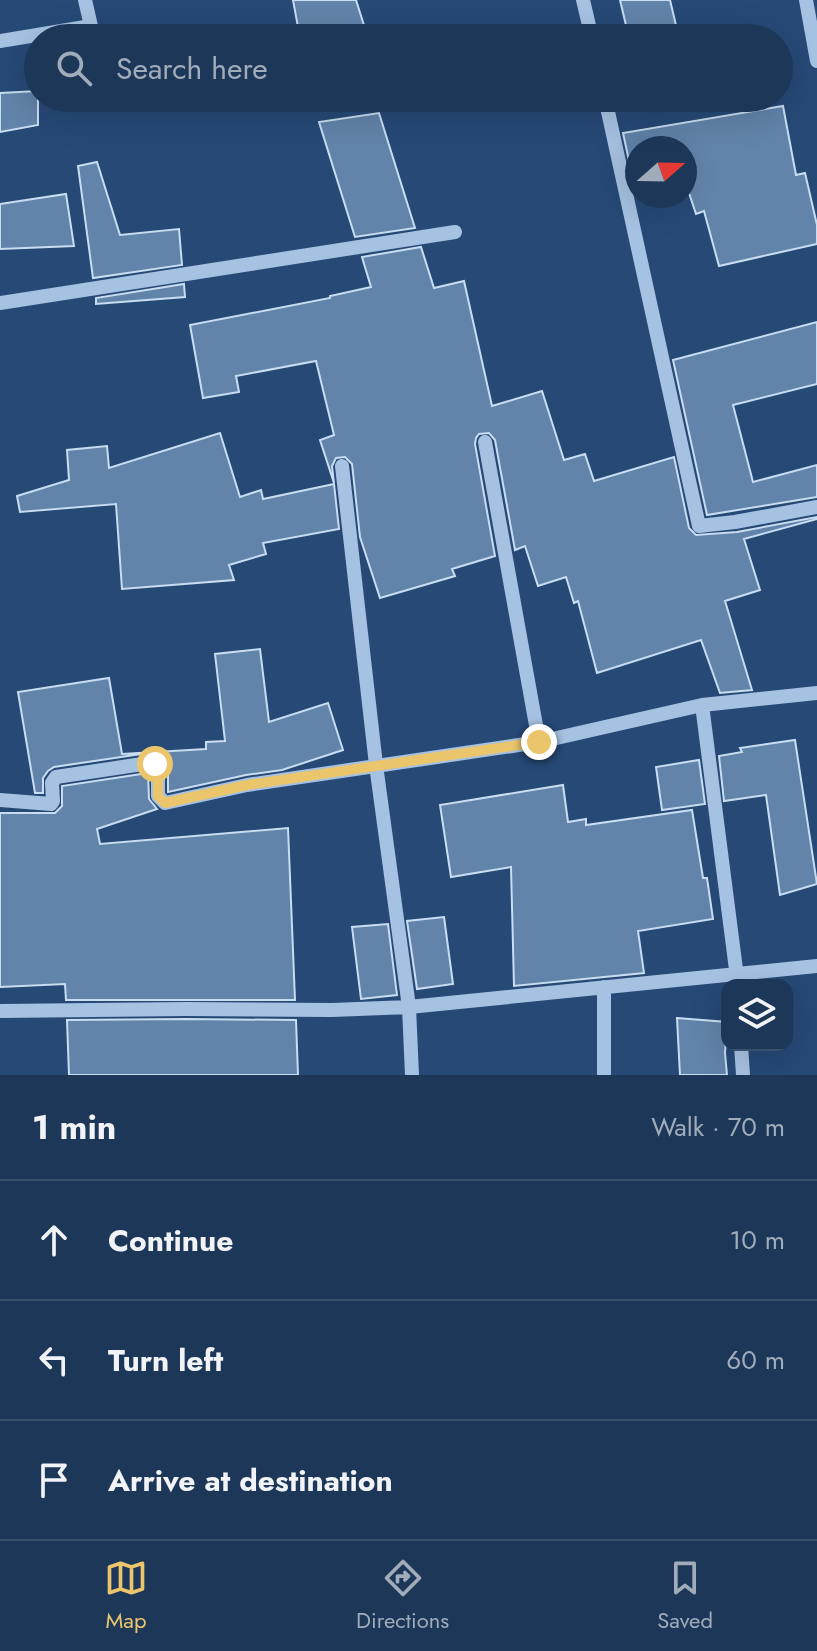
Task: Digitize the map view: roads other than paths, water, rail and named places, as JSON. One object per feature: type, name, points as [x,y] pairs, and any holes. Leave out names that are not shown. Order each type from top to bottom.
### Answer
[{"type":"street","points":[[85,0],[91,24]]},
{"type":"street","points":[[583,0],[589,24]]},
{"type":"street","points":[[806,0],[817,61]]},
{"type":"street","points":[[0,41],[24,37]]},
{"type":"street","points":[[608,112],[699,526],[817,507]]},
{"type":"street","points":[[0,303],[455,232]]},
{"type":"street","points":[[485,442],[539,742]]},
{"type":"street","points":[[342,466],[376,765],[409,1007],[412,1075]]},
{"type":"street","points":[[0,800],[51,804],[52,783],[56,777],[149,763],[155,764],[158,770],[158,796],[165,803],[247,785],[539,742],[702,705],[817,693]]},
{"type":"street","points":[[702,705],[738,979],[817,966]]},
{"type":"street","points":[[0,1011],[409,1007],[604,987],[721,980]]},
{"type":"street","points":[[604,987],[604,1075]]},
{"type":"street","points":[[741,1051],[743,1075]]}]
